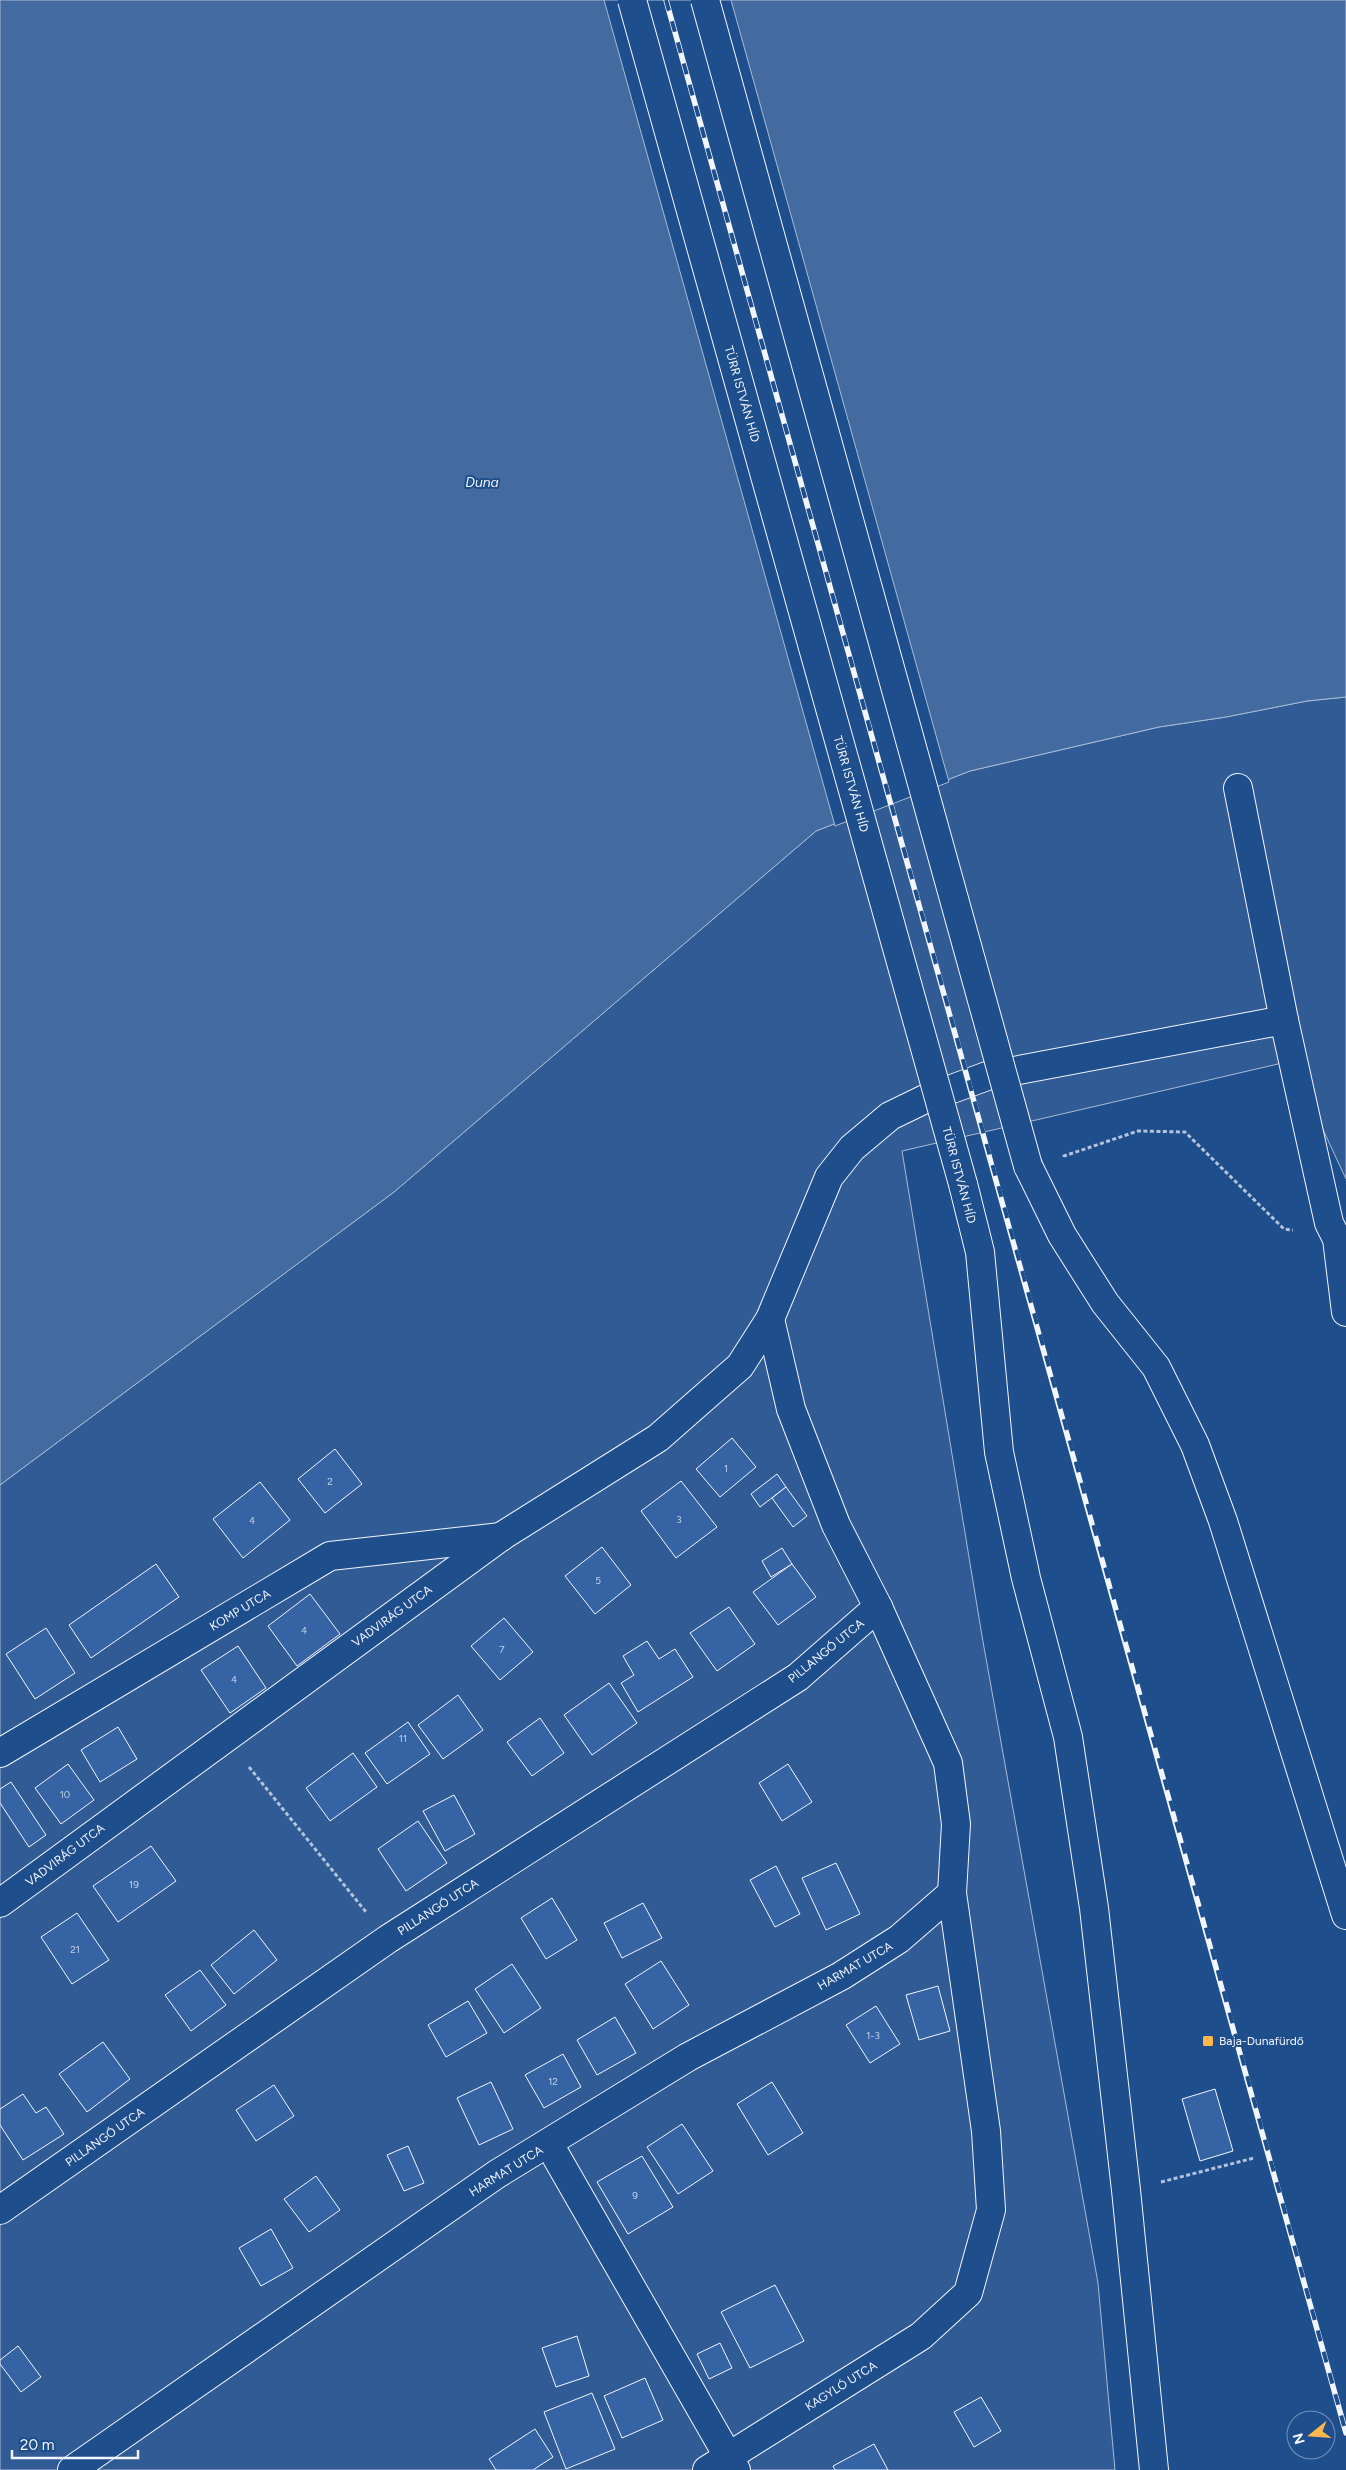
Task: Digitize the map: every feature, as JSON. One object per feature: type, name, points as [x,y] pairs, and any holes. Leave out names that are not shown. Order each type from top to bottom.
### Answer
[{"type":"street","name":"TÜRR ISTVÁN HÍD","points":[[632,0],[980,1252],[999,1452],[1026,1578],[1068,1737],[1094,1908],[1126,2190],[1154,2470]]},
{"type":"street","points":[[705,0],[1028,1166],[1062,1235],[1076,1258],[1105,1303],[1156,1367],[1195,1445],[1222,1521],[1346,1916]]},
{"type":"street","points":[[1238,788],[1284,1020],[1329,1223],[1341,1237],[1346,1312]]},
{"type":"street","name":"VADVIRÁG UTCA","points":[[0,1903],[502,1536],[658,1438],[740,1366],[770,1319],[829,1177],[852,1148],[890,1116],[925,1099],[987,1076],[1284,1020]]},
{"type":"street","points":[[770,1319],[791,1409],[836,1525],[878,1608],[948,1764],[956,1824],[952,1893]]},
{"type":"street","name":"KOMP UTCA","points":[[0,1753],[330,1556],[502,1536]]},
{"type":"street","name":"PILLANGÓ UTCA","points":[[0,2210],[388,1939],[798,1676],[878,1608]]},
{"type":"street","name":"HARMAT UTCA","points":[[72,2470],[497,2174],[549,2144],[688,2057],[841,1976],[899,1940],[952,1893]]},
{"type":"street","name":"KAGYLÓ UTCA","points":[[724,2466],[921,2336],[968,2293],[991,2210],[986,2131],[952,1893]]},
{"type":"street","points":[[549,2144],[724,2466]]},
{"type":"path","points":[[1064,1156],[1138,1131],[1185,1132],[1284,1229],[1341,1237]]},
{"type":"path","points":[[225,1738],[388,1939]]},
{"type":"path","points":[[1164,2182],[1254,2158]]},
{"type":"shaded area","points":[[1346,697],[1346,1179],[1291,1061],[902,1151],[982,1636],[1098,2283],[1115,2470],[0,2470],[0,1485],[394,1192],[816,831],[970,771],[1159,727],[1226,717],[1307,701]]},
{"type":"water","name":"Duna","points":[[0,0],[1346,0],[1346,697],[1307,701],[1226,717],[1159,727],[970,771],[816,831],[394,1192],[0,1485]]},
{"type":"pier","points":[[604,0],[731,0],[949,782],[835,826]]},
{"type":"building","points":[[732,1438],[756,1467],[720,1497],[696,1469]]},
{"type":"building","points":[[335,1449],[362,1484],[325,1513],[298,1479]]},
{"type":"building","points":[[777,1474],[786,1487],[760,1507],[751,1494]]},
{"type":"building","points":[[681,1481],[717,1527],[676,1558],[641,1511]]},
{"type":"building","points":[[260,1482],[290,1520],[243,1558],[213,1519]]},
{"type":"building","points":[[786,1487],[807,1516],[793,1527],[772,1498]]},
{"type":"building","points":[[602,1547],[631,1585],[595,1614],[565,1576]]},
{"type":"building","points":[[782,1548],[792,1564],[771,1577],[762,1561]]},
{"type":"building","points":[[156,1564],[179,1597],[91,1658],[69,1625]]},
{"type":"building","points":[[792,1564],[816,1597],[778,1625],[753,1592]]},
{"type":"building","points":[[310,1594],[340,1634],[297,1666],[268,1626]]},
{"type":"building","points":[[729,1607],[755,1644],[717,1671],[690,1633]]},
{"type":"building","points":[[504,1618],[533,1652],[500,1680],[471,1646]]},
{"type":"building","points":[[46,1628],[75,1673],[35,1699],[6,1654]]},
{"type":"building","points":[[647,1641],[659,1659],[675,1649],[693,1677],[638,1712],[621,1683],[634,1675],[623,1656]]},
{"type":"building","points":[[238,1646],[266,1688],[230,1713],[201,1670]]},
{"type":"building","points":[[609,1683],[637,1723],[592,1755],[564,1715]]},
{"type":"building","points":[[458,1695],[483,1730],[443,1759],[418,1725]]},
{"type":"building","points":[[540,1718],[564,1753],[532,1776],[507,1742]]},
{"type":"building","points":[[408,1722],[430,1754],[387,1784],[365,1753]]},
{"type":"building","points":[[118,1727],[137,1759],[100,1782],[81,1750]]},
{"type":"building","points":[[353,1753],[377,1787],[330,1821],[306,1788]]},
{"type":"building","points":[[68,1764],[94,1800],[61,1824],[35,1788]]},
{"type":"building","points":[[788,1764],[812,1802],[782,1821],[759,1783]]},
{"type":"building","points":[[11,1782],[46,1835],[29,1847],[0,1803],[0,1789]]},
{"type":"building","points":[[454,1795],[475,1834],[445,1851],[423,1811]]},
{"type":"building","points":[[418,1821],[447,1863],[406,1891],[378,1849]]},
{"type":"building","points":[[151,1846],[176,1881],[118,1922],[93,1886]]},
{"type":"building","points":[[836,1863],[860,1914],[826,1930],[802,1878]]},
{"type":"building","points":[[776,1866],[800,1914],[775,1927],[750,1880]]},
{"type":"building","points":[[552,1898],[577,1940],[546,1959],[521,1918]]},
{"type":"building","points":[[643,1903],[662,1938],[622,1958],[604,1923]]},
{"type":"building","points":[[77,1913],[109,1960],[72,1984],[41,1937]]},
{"type":"building","points":[[254,1930],[277,1960],[234,1994],[211,1965]]},
{"type":"building","points":[[661,1961],[689,2005],[653,2029],[625,1984]]},
{"type":"building","points":[[512,1964],[541,2008],[504,2033],[475,1989]]},
{"type":"building","points":[[200,1970],[226,2005],[191,2031],[165,1995]]},
{"type":"building","points":[[938,1986],[950,2031],[919,2040],[906,1995]]},
{"type":"building","points":[[468,2001],[487,2033],[446,2057],[428,2025]]},
{"type":"building","points":[[876,2006],[900,2044],[870,2063],[846,2025]]},
{"type":"building","points":[[615,2017],[636,2053],[597,2075],[577,2040]]},
{"type":"building","points":[[103,2042],[130,2079],[87,2112],[59,2074]]},
{"type":"building","points":[[563,2054],[581,2087],[544,2108],[525,2075]]},
{"type":"building","points":[[491,2082],[513,2129],[479,2145],[457,2098]]},
{"type":"building","points":[[772,2082],[803,2133],[768,2155],[737,2104]]},
{"type":"building","points":[[274,2085],[294,2116],[256,2141],[236,2110]]},
{"type":"building","points":[[1215,2089],[1233,2151],[1200,2161],[1182,2099]]},
{"type":"building","points":[[23,2094],[36,2113],[46,2107],[64,2134],[23,2160],[0,2125],[0,2109]]},
{"type":"building","points":[[682,2124],[713,2171],[678,2194],[647,2147]]},
{"type":"building","points":[[408,2146],[424,2183],[404,2191],[387,2155]]},
{"type":"building","points":[[642,2156],[673,2207],[628,2234],[597,2182]]},
{"type":"building","points":[[316,2176],[340,2210],[309,2232],[284,2199]]},
{"type":"building","points":[[271,2229],[293,2268],[261,2286],[239,2248]]},
{"type":"building","points":[[775,2285],[804,2341],[750,2368],[721,2312]]},
{"type":"building","points":[[577,2336],[589,2376],[556,2387],[542,2348]]},
{"type":"building","points":[[720,2343],[732,2368],[709,2379],[697,2354]]},
{"type":"building","points":[[18,2346],[41,2377],[21,2392],[0,2364],[0,2360]]},
{"type":"building","points":[[645,2378],[663,2420],[622,2438],[604,2396]]},
{"type":"building","points":[[592,2393],[615,2449],[566,2469],[544,2412]]},
{"type":"building","points":[[981,2397],[1001,2431],[974,2447],[954,2412]]},
{"type":"building","points":[[535,2429],[553,2457],[533,2470],[496,2470],[489,2459]]},
{"type":"building","points":[[874,2444],[888,2470],[835,2470],[833,2466]]},
{"type":"railway","points":[[666,0],[1346,2433]]},
{"type":"place","name":"Baja-Dunafürdő","points":[[1208,2041]]}]
